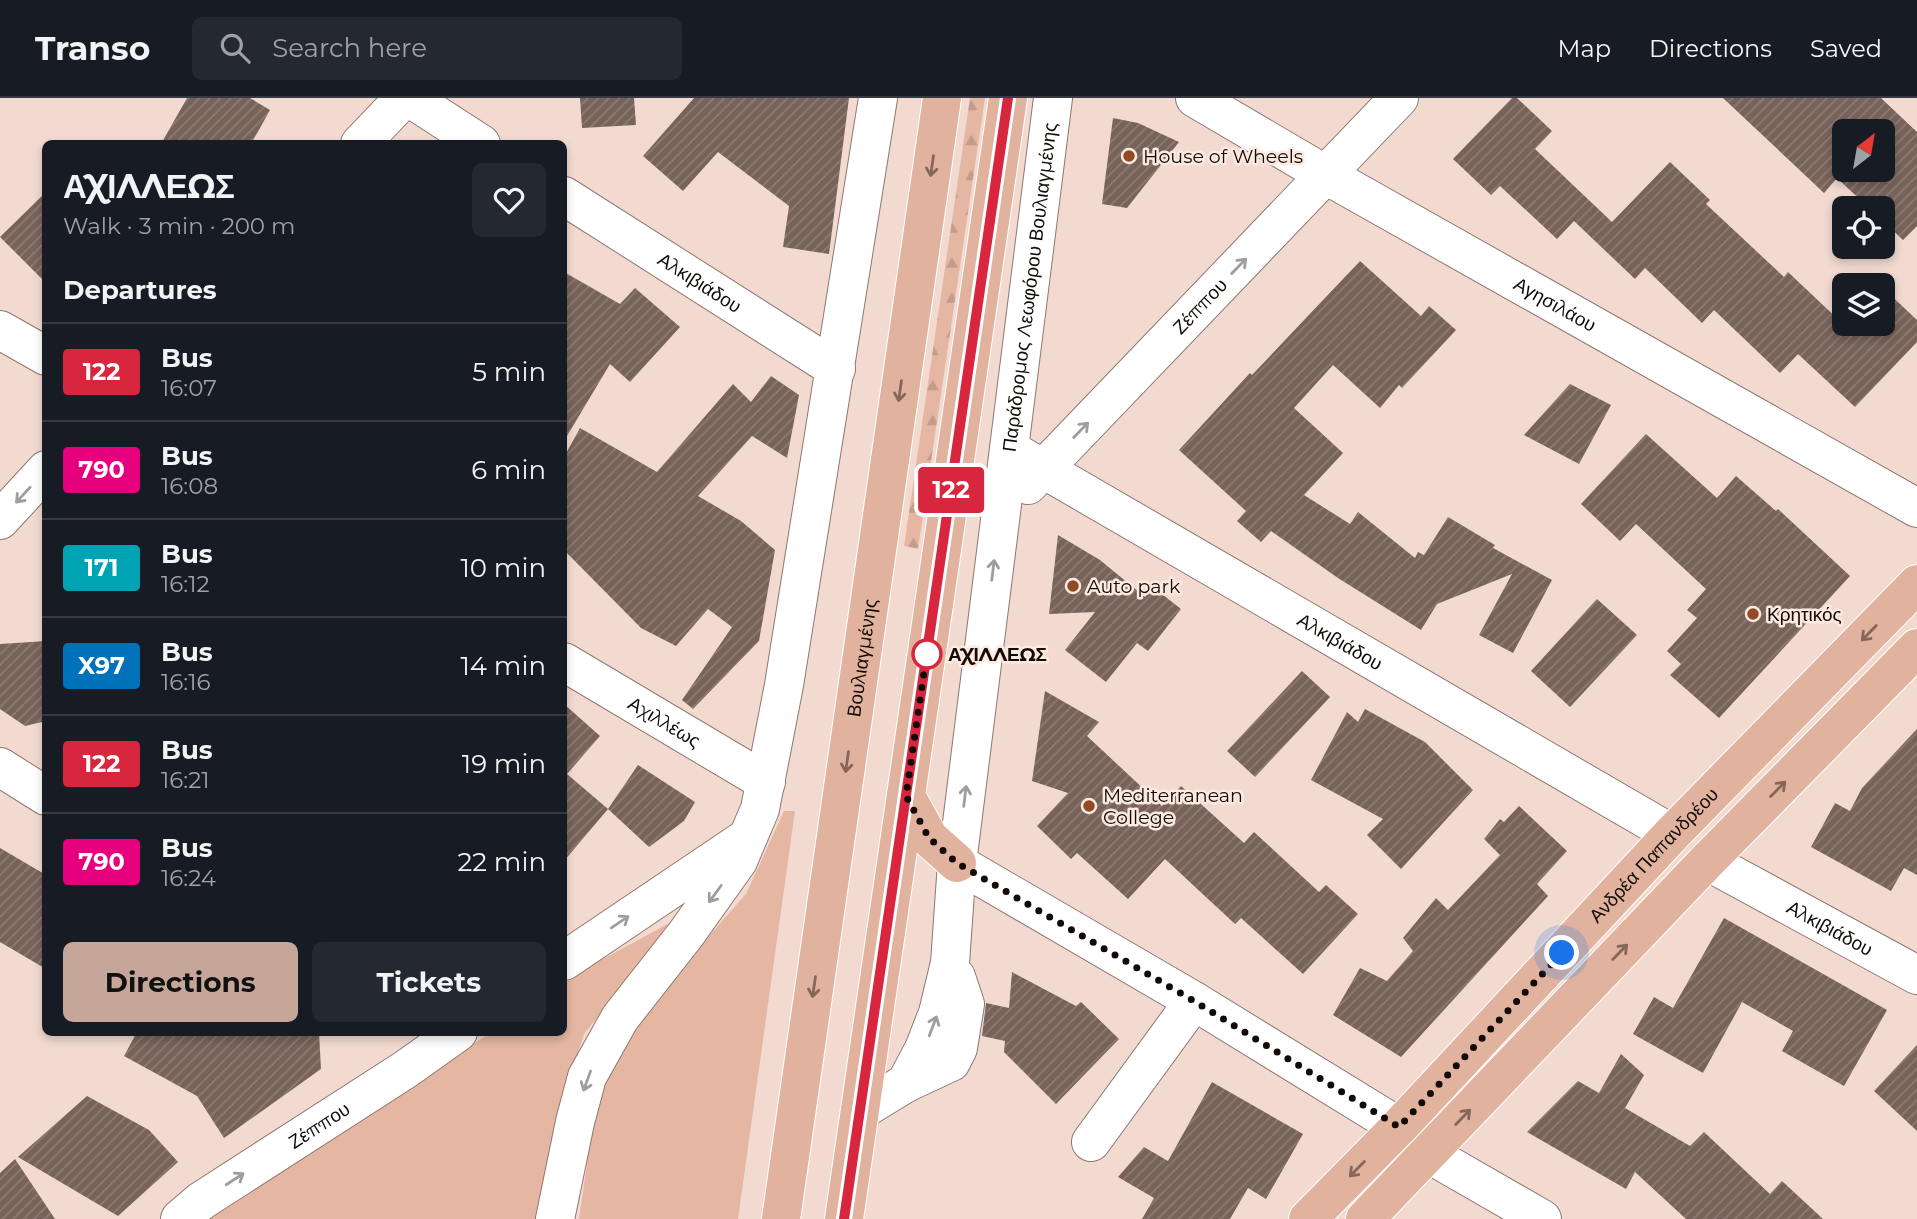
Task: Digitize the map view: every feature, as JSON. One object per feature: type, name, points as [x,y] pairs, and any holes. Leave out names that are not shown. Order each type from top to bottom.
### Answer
[{"type":"main road","name":"Βουλιαγμένης","points":[[781,1219],[942,98]]},
{"type":"main road","points":[[844,1219],[1008,98]]},
{"type":"main road","name":"Ανδρέα Παπανδρέου","points":[[1308,1219],[1399,1127],[1672,834],[1917,584]]},
{"type":"main road","points":[[1365,1219],[1707,862],[1917,648]]},
{"type":"main road","points":[[906,796],[929,838],[957,863]]},
{"type":"street","points":[[364,140],[404,98]]},
{"type":"street","points":[[410,98],[475,140]]},
{"type":"street","points":[[555,1219],[587,1077],[620,1018],[724,883],[750,836],[760,808],[784,685],[878,98]]},
{"type":"street","name":"Παράδρομος Λεωφόρου Βουλιαγμένης","points":[[860,1111],[906,1083],[924,1049],[938,1013],[950,962],[957,863],[1053,98]]},
{"type":"street","name":"Αγησιλάου","points":[[1195,98],[1326,175],[1917,508]]},
{"type":"street","name":"Ζέππου","points":[[1000,514],[1399,98]]},
{"type":"street","name":"Αλκιβιάδου","points":[[567,198],[836,369]]},
{"type":"street","points":[[0,330],[42,354]]},
{"type":"street","name":"Αλκιβιάδου","points":[[1009,449],[1672,834]]},
{"type":"street","points":[[0,520],[42,474]]},
{"type":"street","name":"Αχιλλέως","points":[[567,664],[766,782]]},
{"type":"street","points":[[0,767],[42,793]]},
{"type":"street","points":[[567,959],[750,836]]},
{"type":"street","name":"Αλκιβιάδου","points":[[1707,862],[1917,975]]},
{"type":"street","points":[[957,863],[1194,1001],[1399,1127]]},
{"type":"street","points":[[1091,1142],[1194,1001]]},
{"type":"street","name":"Ζέππου","points":[[180,1219],[404,1051],[447,1036]]},
{"type":"street","points":[[1429,1154],[1542,1219]]},
{"type":"green space","points":[[970,98],[985,98],[918,549],[904,546]]},
{"type":"green space","points":[[784,811],[795,811],[738,1219],[579,1219],[600,1089],[618,1054],[644,1015],[746,894]]},
{"type":"green space","points":[[675,920],[584,1034],[561,1105],[545,1219],[208,1219],[485,1036],[567,1036],[567,982],[592,965]]},
{"type":"building","points":[[187,98],[250,98],[270,110],[253,140],[163,140]]},
{"type":"building","points":[[580,98],[634,98],[636,125],[582,128]]},
{"type":"building","points":[[694,98],[849,98],[829,254],[783,247],[789,206],[718,152],[683,191],[643,156]]},
{"type":"building","points":[[1512,98],[1517,98],[1552,131],[1535,149],[1612,222],[1670,162],[1710,200],[1706,204],[1784,277],[1788,272],[1832,314],[1832,336],[1895,336],[1895,299],[1917,320],[1917,342],[1855,407],[1798,354],[1780,373],[1714,310],[1702,323],[1645,268],[1635,279],[1574,221],[1557,239],[1500,186],[1491,195],[1453,159]]},
{"type":"building","points":[[1723,98],[1881,98],[1917,132],[1917,226],[1903,240],[1895,232],[1895,196],[1856,196],[1841,182],[1895,182],[1895,119],[1832,119],[1834,182],[1824,193]]},
{"type":"building","points":[[1113,118],[1138,123],[1179,142],[1127,208],[1102,204]]},
{"type":"building","points":[[42,196],[42,279],[0,237]]},
{"type":"building","points":[[1360,261],[1421,316],[1429,306],[1456,330],[1402,388],[1399,385],[1380,408],[1333,365],[1294,408],[1343,453],[1304,495],[1350,524],[1358,512],[1415,558],[1418,552],[1424,555],[1448,517],[1495,545],[1493,548],[1552,580],[1513,653],[1479,635],[1512,574],[1437,604],[1421,630],[1338,578],[1271,531],[1261,542],[1237,521],[1246,511],[1179,450]]},
{"type":"building","points":[[567,274],[620,304],[635,288],[680,327],[630,382],[610,364],[567,436]]},
{"type":"building","points":[[771,376],[799,395],[787,458],[752,436],[698,496],[741,521],[775,550],[759,641],[693,709],[682,700],[732,627],[708,609],[676,646],[641,628],[567,553],[567,452],[580,428],[657,472],[733,384],[751,402]]},
{"type":"building","points":[[1570,384],[1611,405],[1579,464],[1524,435]]},
{"type":"building","points":[[1646,434],[1717,498],[1736,476],[1776,511],[1778,509],[1850,576],[1719,718],[1670,675],[1681,664],[1667,651],[1697,618],[1687,610],[1706,589],[1636,524],[1620,541],[1581,504]]},
{"type":"building","points":[[1058,535],[1100,560],[1145,597],[1153,587],[1181,609],[1148,651],[1137,643],[1106,682],[1065,650],[1095,612],[1049,614]]},
{"type":"building","points":[[1597,599],[1637,635],[1570,707],[1531,671]]},
{"type":"building","points":[[42,641],[42,722],[25,726],[0,709],[0,644]]},
{"type":"building","points":[[1302,671],[1330,697],[1255,777],[1227,751]]},
{"type":"building","points":[[1045,691],[1099,722],[1087,736],[1162,806],[1181,786],[1244,843],[1254,832],[1319,892],[1326,885],[1358,914],[1303,974],[1241,918],[1235,924],[1165,859],[1128,899],[1077,853],[1071,859],[1037,826],[1068,793],[1032,781]]},
{"type":"building","points":[[567,707],[600,736],[567,774]]},
{"type":"building","points":[[1365,709],[1425,742],[1473,790],[1401,869],[1367,835],[1383,819],[1311,780],[1347,712],[1358,722]]},
{"type":"building","points":[[1917,729],[1917,875],[1904,868],[1891,891],[1811,847],[1835,803],[1850,811],[1862,788]]},
{"type":"building","points":[[638,765],[695,802],[684,821],[649,847],[608,809]]},
{"type":"building","points":[[567,774],[608,809],[567,857]]},
{"type":"building","points":[[1519,806],[1567,851],[1537,884],[1548,896],[1401,1057],[1333,1015],[1360,968],[1387,981],[1413,951],[1403,938],[1436,898],[1448,910],[1500,855],[1484,839],[1500,819],[1504,822]]},
{"type":"building","points":[[0,848],[42,873],[42,967],[0,942]]},
{"type":"building","points":[[1724,918],[1887,1010],[1844,1086],[1782,1051],[1793,1031],[1742,1002],[1703,1073],[1633,1034],[1654,997],[1673,1008]]},
{"type":"building","points":[[1012,972],[1076,1006],[1081,1002],[1119,1039],[1056,1104],[1004,1052],[1005,1041],[982,1036],[986,1003],[1009,1008]]},
{"type":"building","points":[[135,1036],[319,1036],[321,1069],[224,1138],[197,1096],[124,1056]]},
{"type":"building","points":[[1917,1045],[1917,1131],[1874,1091]]},
{"type":"building","points":[[1621,1054],[1644,1075],[1625,1108],[1690,1146],[1704,1132],[1770,1194],[1782,1181],[1823,1219],[1686,1219],[1635,1172],[1626,1189],[1527,1132],[1578,1081],[1599,1093]]},
{"type":"building","points":[[1212,1082],[1303,1134],[1266,1199],[1248,1188],[1230,1219],[1142,1219],[1154,1198],[1118,1177],[1144,1147],[1168,1161]]},
{"type":"building","points":[[87,1096],[149,1130],[178,1162],[118,1216],[18,1157]]},
{"type":"building","points":[[15,1159],[55,1219],[0,1219],[0,1173]]},
{"type":"bus line","name":"122","points":[[844,1219],[1008,98]]},
{"type":"place","name":"House of Wheels","points":[[1129,156]]},
{"type":"place","name":"Auto park","points":[[1073,586]]},
{"type":"place","name":"Κρητικός","points":[[1753,614]]},
{"type":"place","name":"ΑΧΙΛΛΕΩΣ","points":[[927,654]]},
{"type":"place","name":"Mediterranean College","points":[[1089,806]]},
{"type":"route","points":[[927,654],[906,796],[929,838],[957,863],[1194,1001],[1399,1127],[1562,953]]}]
